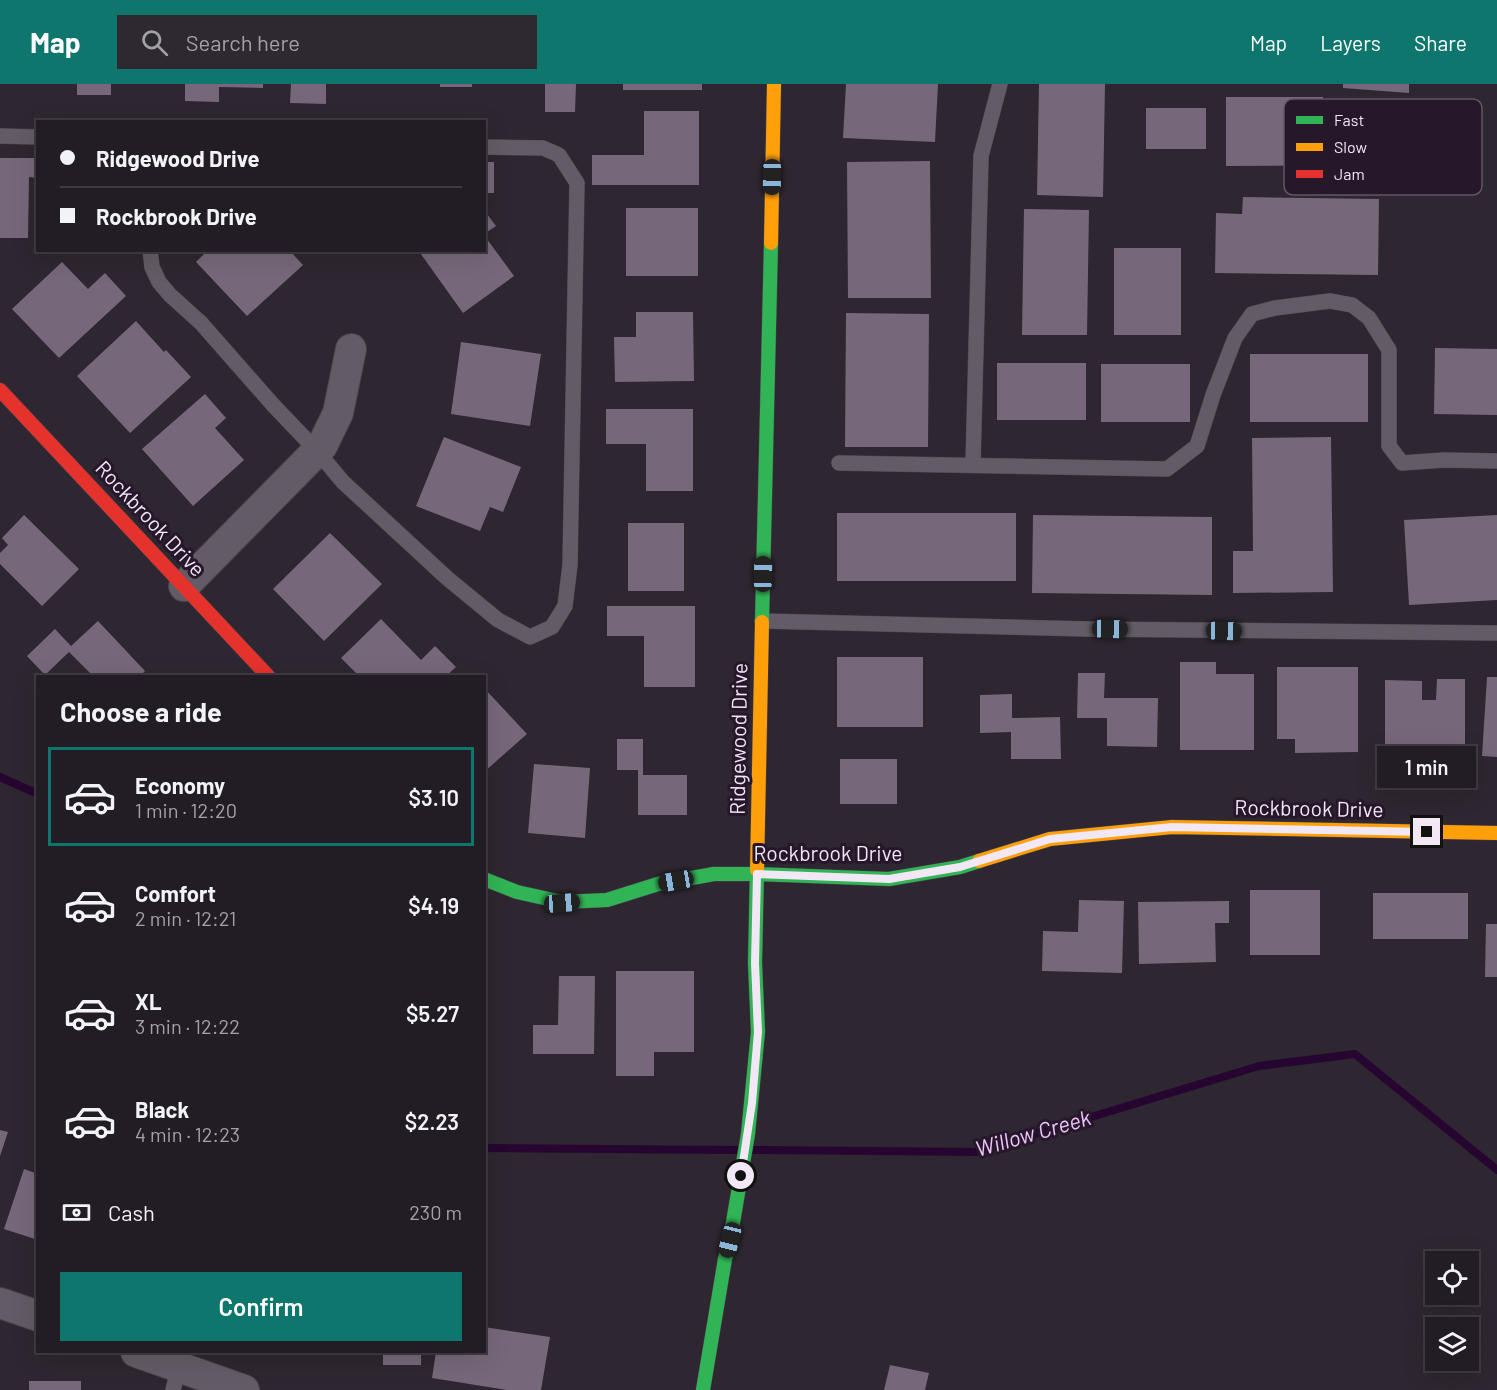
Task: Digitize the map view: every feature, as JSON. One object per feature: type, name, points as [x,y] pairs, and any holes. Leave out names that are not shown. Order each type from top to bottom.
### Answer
[{"type":"street","name":"Ridgewood Drive","points":[[703,1390],[748,1134],[758,1032],[755,963],[774,84]]},
{"type":"street","points":[[184,586],[322,446],[338,413],[351,349]]},
{"type":"street","name":"Rockbrook Drive","points":[[0,390],[267,675]]},
{"type":"street","name":"Rockbrook Drive","points":[[486,880],[517,892],[562,903],[607,900],[658,884],[714,874],[889,879],[960,867],[1050,839],[1172,827],[1497,833]]},
{"type":"street","points":[[0,1303],[36,1315]]},
{"type":"street","points":[[137,1353],[176,1379],[244,1390]]},
{"type":"lane","points":[[973,464],[981,156],[1000,84]]},
{"type":"lane","points":[[0,136],[36,137]]},
{"type":"lane","points":[[150,252],[152,267],[159,282],[201,323],[343,482],[447,578],[498,620],[530,637],[552,627],[565,606],[570,565],[577,183],[559,155],[543,148],[486,147]]},
{"type":"lane","points":[[839,462],[1167,469],[1197,446],[1213,395],[1235,338],[1252,314],[1275,308],[1330,301],[1352,305],[1369,318],[1389,350],[1389,446],[1402,463],[1444,460],[1497,461]]},
{"type":"lane","points":[[762,621],[1088,629],[1497,633]]},
{"type":"building","points":[[77,84],[111,84],[111,95],[77,95]]},
{"type":"building","points":[[185,84],[263,84],[263,88],[219,87],[219,102],[185,101]]},
{"type":"building","points":[[291,84],[326,84],[326,104],[290,103]]},
{"type":"building","points":[[440,84],[472,84],[472,87],[440,87]]},
{"type":"building","points":[[545,84],[576,84],[575,112],[545,112]]},
{"type":"building","points":[[623,84],[702,84],[702,90],[623,90]]},
{"type":"building","points":[[846,84],[938,84],[935,142],[843,138]]},
{"type":"building","points":[[1039,84],[1105,84],[1103,197],[1037,195]]},
{"type":"building","points":[[1343,84],[1409,84],[1409,93],[1343,88]]},
{"type":"building","points":[[1226,97],[1323,97],[1323,99],[1284,99],[1284,166],[1226,166]]},
{"type":"building","points":[[1146,108],[1206,108],[1206,149],[1146,149]]},
{"type":"building","points":[[644,111],[699,111],[699,185],[592,185],[592,155],[644,155]]},
{"type":"building","points":[[0,158],[36,158],[36,178],[29,177],[28,238],[0,238]]},
{"type":"building","points":[[930,161],[931,298],[848,298],[847,162]]},
{"type":"building","points":[[486,162],[494,162],[494,193],[486,193]]},
{"type":"building","points":[[1243,197],[1379,199],[1378,275],[1215,273],[1216,213],[1242,214]]},
{"type":"building","points":[[626,208],[698,208],[698,276],[626,276]]},
{"type":"building","points":[[1024,209],[1089,210],[1087,335],[1022,335]]},
{"type":"building","points":[[486,213],[496,226],[486,233]]},
{"type":"building","points":[[486,238],[514,276],[463,313],[419,252],[486,252]]},
{"type":"building","points":[[1114,248],[1181,248],[1181,335],[1114,335]]},
{"type":"building","points":[[206,252],[291,252],[303,265],[247,316],[196,262]]},
{"type":"building","points":[[62,262],[88,289],[105,273],[126,296],[59,358],[12,309]]},
{"type":"building","points":[[636,312],[693,312],[694,381],[615,382],[614,337],[636,337]]},
{"type":"building","points":[[846,313],[929,314],[928,447],[845,447]]},
{"type":"building","points":[[136,321],[191,377],[130,433],[77,376]]},
{"type":"building","points":[[461,342],[541,354],[530,426],[451,414]]},
{"type":"building","points":[[1435,348],[1497,349],[1497,415],[1434,414]]},
{"type":"building","points":[[1250,354],[1368,354],[1368,422],[1250,422]]},
{"type":"building","points":[[997,363],[1086,363],[1086,420],[997,420]]},
{"type":"building","points":[[1101,364],[1190,364],[1190,422],[1101,422]]},
{"type":"building","points":[[205,394],[226,418],[215,428],[244,460],[193,506],[142,449]]},
{"type":"building","points":[[606,409],[693,409],[693,491],[646,491],[646,444],[606,444]]},
{"type":"building","points":[[444,437],[521,467],[503,512],[490,507],[480,531],[416,506]]},
{"type":"building","points":[[1331,437],[1333,592],[1233,593],[1233,551],[1253,551],[1252,438]]},
{"type":"building","points":[[837,513],[1016,513],[1016,581],[837,581]]},
{"type":"building","points":[[24,515],[79,569],[42,606],[0,564],[0,553],[8,545],[2,538]]},
{"type":"building","points":[[1033,515],[1212,517],[1212,595],[1032,593]]},
{"type":"building","points":[[1497,515],[1497,600],[1409,605],[1404,520]]},
{"type":"building","points":[[628,523],[684,523],[684,591],[628,591]]},
{"type":"building","points":[[330,533],[382,584],[324,641],[273,589]]},
{"type":"building","points":[[607,606],[695,606],[695,687],[644,687],[644,636],[607,636]]},
{"type":"building","points":[[381,619],[421,660],[435,646],[456,667],[447,675],[358,675],[341,658]]},
{"type":"building","points":[[98,621],[145,671],[141,675],[92,675],[69,652],[45,675],[27,656],[55,629],[71,646]]},
{"type":"building","points":[[837,657],[923,657],[923,727],[837,727]]},
{"type":"building","points":[[1180,662],[1216,662],[1216,674],[1254,674],[1254,750],[1180,750]]},
{"type":"building","points":[[1277,667],[1358,667],[1358,752],[1295,753],[1295,739],[1277,739]]},
{"type":"building","points":[[1078,673],[1105,673],[1104,698],[1158,698],[1157,747],[1107,746],[1107,718],[1077,718]]},
{"type":"building","points":[[1487,677],[1497,677],[1497,757],[1482,756]]},
{"type":"building","points":[[1437,679],[1465,679],[1465,749],[1385,748],[1385,680],[1422,681],[1422,700],[1436,700]]},
{"type":"building","points":[[486,690],[527,734],[486,770]]},
{"type":"building","points":[[1012,694],[1012,718],[1060,717],[1061,759],[1011,759],[1011,732],[980,733],[980,695]]},
{"type":"building","points":[[617,739],[643,739],[643,775],[687,775],[687,815],[638,815],[638,770],[617,770]]},
{"type":"building","points":[[840,759],[897,759],[897,804],[840,804]]},
{"type":"building","points":[[534,764],[590,768],[585,838],[528,833]]},
{"type":"building","points":[[1250,890],[1320,890],[1320,955],[1250,955]]},
{"type":"building","points":[[1373,893],[1468,893],[1468,939],[1373,939]]},
{"type":"building","points":[[1079,900],[1124,901],[1122,973],[1042,971],[1043,931],[1078,932]]},
{"type":"building","points":[[1229,901],[1229,923],[1215,923],[1216,962],[1139,964],[1138,902]]},
{"type":"building","points":[[1486,924],[1497,924],[1497,977],[1485,977]]},
{"type":"building","points":[[616,971],[694,971],[694,1052],[654,1052],[654,1076],[616,1076]]},
{"type":"building","points":[[559,976],[595,976],[594,1054],[533,1054],[533,1025],[558,1025]]},
{"type":"building","points":[[0,1130],[8,1132],[0,1156]]},
{"type":"building","points":[[24,1169],[36,1173],[36,1239],[4,1229]]},
{"type":"building","points":[[486,1327],[550,1337],[541,1390],[507,1390],[432,1378],[436,1353],[486,1353]]},
{"type":"building","points":[[383,1353],[421,1353],[421,1365],[383,1365]]},
{"type":"building","points":[[890,1365],[929,1373],[925,1390],[884,1390]]},
{"type":"building","points":[[29,1381],[81,1381],[81,1390],[29,1390]]},
{"type":"waterway","name":"Willow Creek","points":[[0,777],[36,793]]},
{"type":"waterway","name":"Willow Creek","points":[[752,1150],[976,1152],[1259,1066],[1355,1054],[1497,1170]]},
{"type":"waterway","name":"Willow Creek","points":[[486,1148],[739,1150]]},
{"type":"traffic: fast","points":[[762,622],[771,243]]},
{"type":"traffic: fast","points":[[486,880],[517,892],[562,902],[607,900],[658,884],[714,874],[889,879],[960,867],[979,861]]},
{"type":"traffic: fast","points":[[703,1390],[748,1134],[758,1032],[755,963],[757,870]]},
{"type":"traffic: slow","points":[[771,243],[774,84]]},
{"type":"traffic: slow","points":[[757,870],[762,622]]},
{"type":"traffic: slow","points":[[979,861],[1050,839],[1172,827],[1497,833]]},
{"type":"traffic: jam","points":[[0,390],[267,675]]},
{"type":"route","points":[[741,1176],[752,1103],[758,1032],[755,963],[757,874],[889,879],[960,867],[1050,839],[1172,827],[1427,832]]}]
